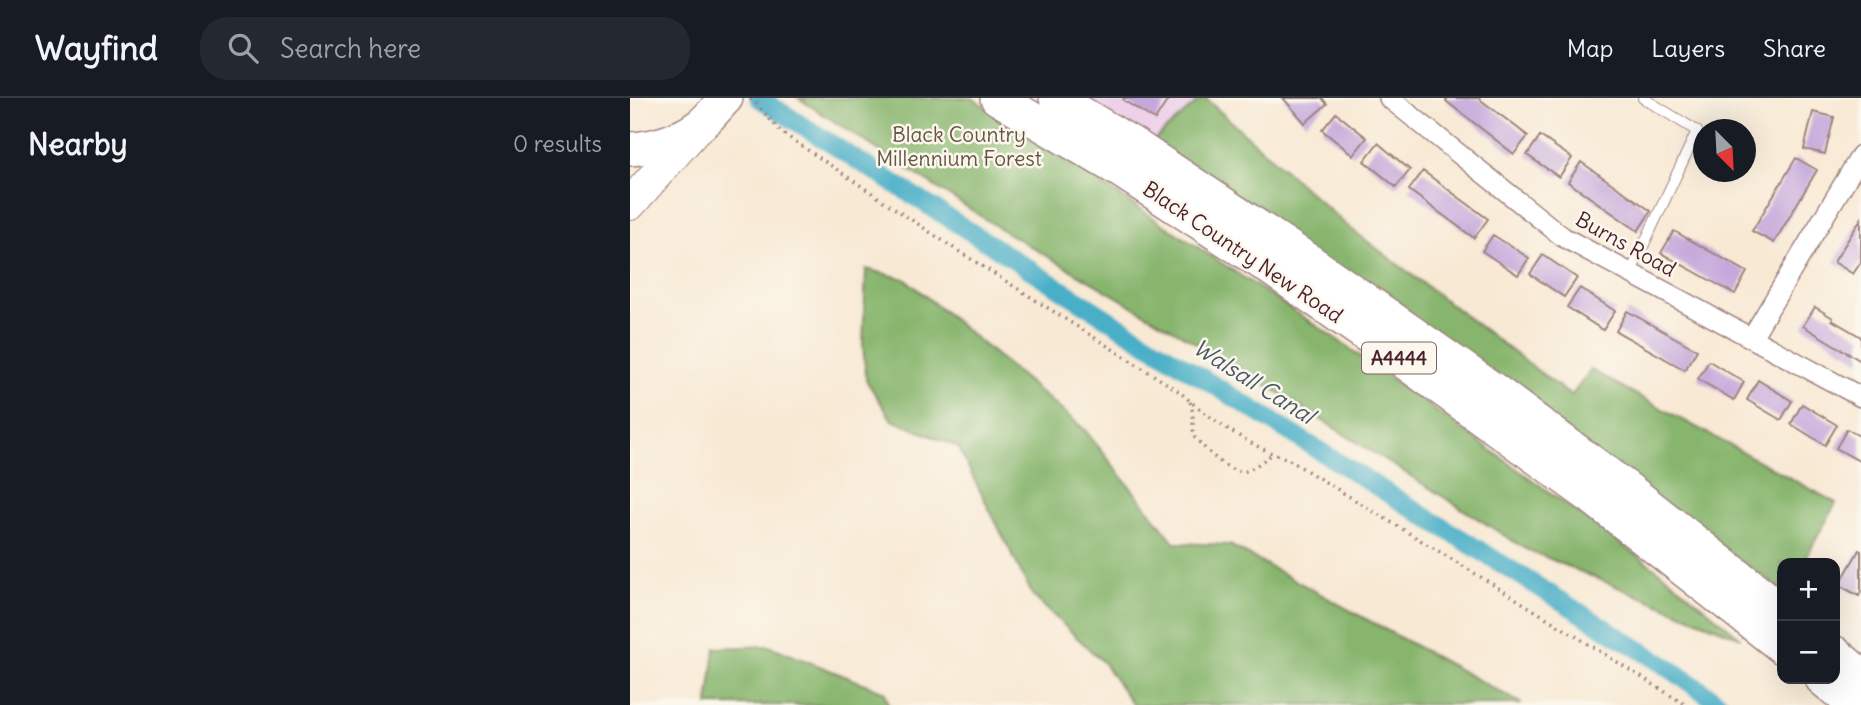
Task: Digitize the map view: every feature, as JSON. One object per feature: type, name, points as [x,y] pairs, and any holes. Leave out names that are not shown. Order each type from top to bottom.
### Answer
[{"type":"highway","name":"Black Country New Road","points":[[997,98],[1130,177],[1271,269],[1379,344],[1591,497],[1777,643]]},
{"type":"highway","name":"Black Country New Road","points":[[1056,98],[1136,146],[1307,259],[1482,382],[1627,488],[1777,606]]},
{"type":"highway","points":[[630,149],[645,149],[668,142],[723,107]]},
{"type":"highway","points":[[1840,657],[1861,674]]},
{"type":"highway","points":[[1828,684],[1854,705]]},
{"type":"main road","points":[[630,204],[723,107]]},
{"type":"street","name":"Burns Road","points":[[1389,98],[1563,237],[1861,397]]},
{"type":"street","points":[[1752,337],[1861,155]]},
{"type":"lane","points":[[1630,274],[1697,131],[1643,98]]},
{"type":"path","points":[[723,107],[761,108],[780,132],[952,247],[1180,392],[1231,430],[1272,454],[1286,458],[1334,487],[1686,705]]},
{"type":"path","points":[[1190,402],[1194,410],[1195,438],[1229,468],[1247,471],[1272,454]]},
{"type":"shaded area","points":[[1086,98],[1202,98],[1153,141]]},
{"type":"green space","name":"Black Country Millennium Forest","points":[[798,98],[972,98],[1332,336],[1666,576],[1741,638],[1526,549],[1244,371],[999,228]]},
{"type":"green space","points":[[1205,98],[1346,225],[1571,396],[1591,370],[1836,503],[1806,558],[1777,558],[1777,586],[1153,141]]},
{"type":"green space","points":[[866,269],[905,279],[1084,429],[1175,543],[1230,545],[1522,704],[1133,705],[1103,662],[1033,596],[958,447],[892,420],[866,380],[863,345]]},
{"type":"green space","points":[[769,646],[885,692],[888,705],[708,705],[715,648]]},
{"type":"building","points":[[1169,98],[1155,120],[1123,100]]},
{"type":"building","points":[[1283,98],[1322,98],[1327,104],[1305,123]]},
{"type":"building","points":[[1448,98],[1478,98],[1528,136],[1514,154],[1446,101]]},
{"type":"building","points":[[1813,112],[1834,117],[1825,154],[1804,149]]},
{"type":"building","points":[[1336,113],[1367,138],[1353,155],[1322,130]]},
{"type":"building","points":[[1540,136],[1572,158],[1559,177],[1527,155]]},
{"type":"building","points":[[1378,143],[1410,170],[1396,187],[1364,161]]},
{"type":"building","points":[[1796,158],[1817,170],[1774,243],[1752,231]]},
{"type":"building","points":[[1581,162],[1651,211],[1638,231],[1568,182]]},
{"type":"building","points":[[1423,171],[1488,219],[1474,238],[1409,190]]},
{"type":"building","points":[[1861,219],[1861,262],[1853,274],[1834,262]]},
{"type":"building","points":[[1674,231],[1747,272],[1735,294],[1661,253]]},
{"type":"building","points":[[1493,235],[1529,258],[1518,275],[1482,251]]},
{"type":"building","points":[[1543,255],[1577,278],[1564,297],[1530,274]]},
{"type":"building","points":[[1580,288],[1615,311],[1603,330],[1567,307]]},
{"type":"building","points":[[1815,307],[1861,337],[1861,361],[1803,326]]},
{"type":"building","points":[[1627,311],[1697,350],[1685,370],[1616,331]]},
{"type":"building","points":[[1709,361],[1744,382],[1734,400],[1698,379]]},
{"type":"building","points":[[1758,380],[1792,401],[1781,420],[1747,400]]},
{"type":"building","points":[[1802,404],[1837,425],[1825,445],[1791,424]]},
{"type":"building","points":[[1847,429],[1861,437],[1861,462],[1836,448]]},
{"type":"building","points":[[1859,550],[1861,551],[1859,596],[1840,583]]},
{"type":"waterway","name":"Walsall Canal","points":[[759,98],[1119,326],[1669,668],[1722,705]]}]
